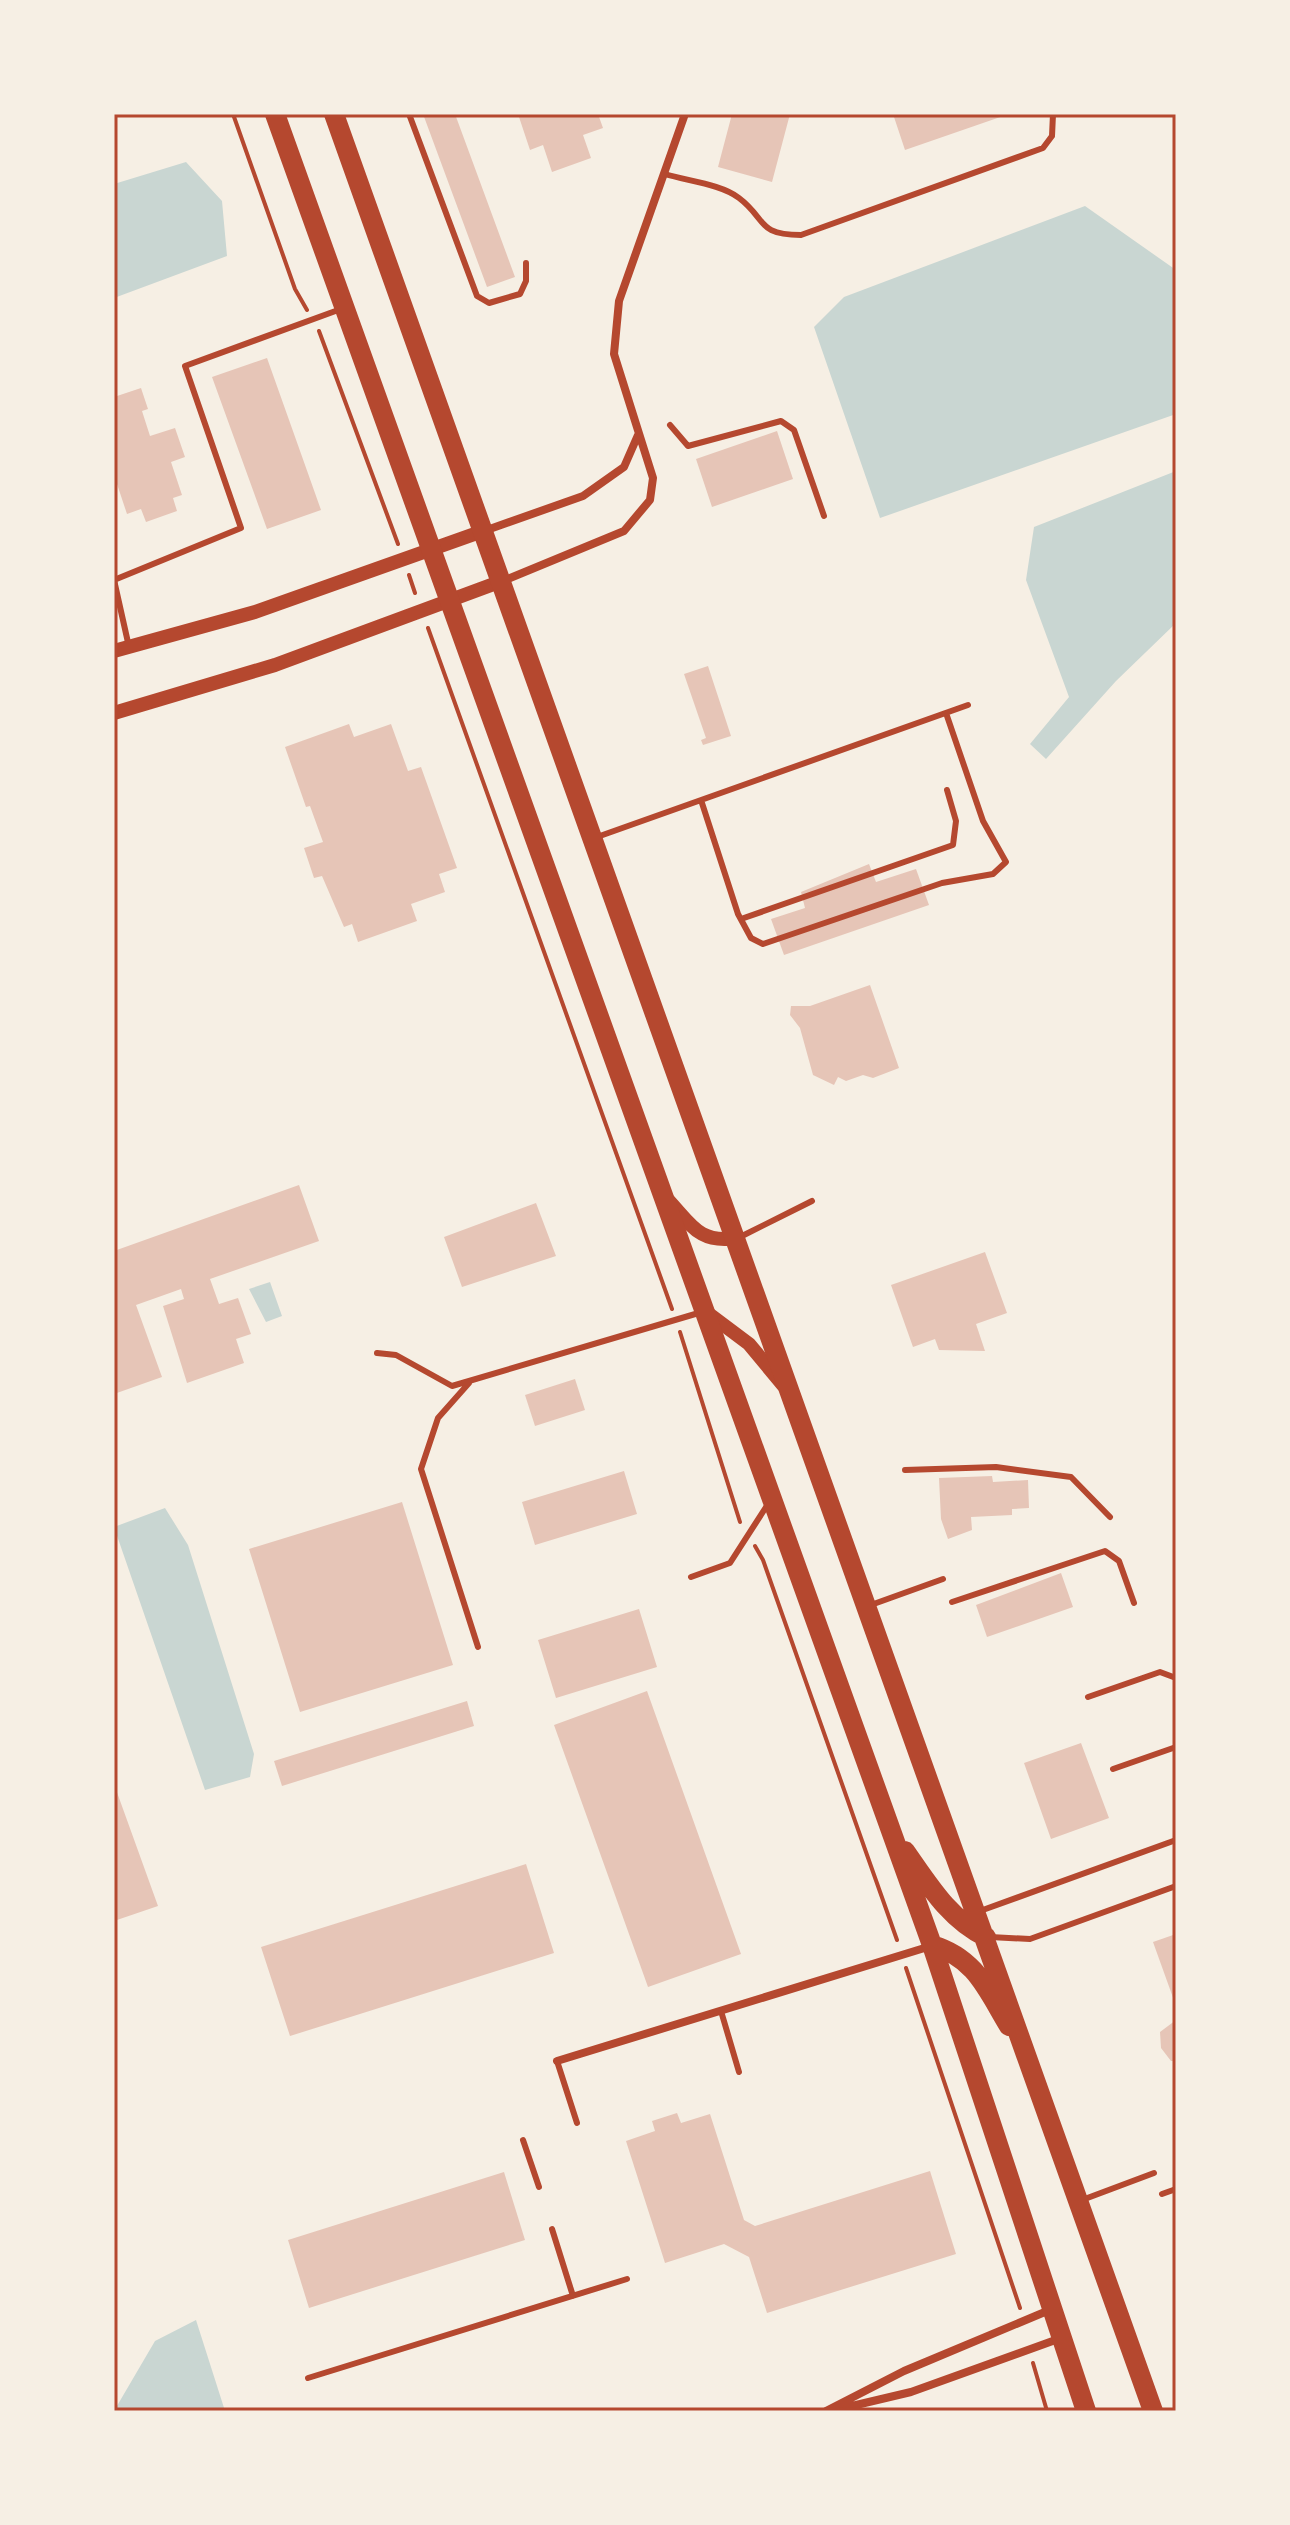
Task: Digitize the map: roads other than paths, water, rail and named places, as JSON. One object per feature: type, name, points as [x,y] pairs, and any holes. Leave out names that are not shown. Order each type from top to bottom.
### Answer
[{"type":"main road","points":[[275,114],[932,1945],[1086,2411]]},
{"type":"main road","points":[[334,114],[1153,2411]]},
{"type":"main road","points":[[890,1829],[937,1898],[964,1927],[986,1937]]},
{"type":"main road","points":[[932,1945],[951,1951],[972,1965],[1031,2064]]},
{"type":"street","points":[[114,713],[275,665],[451,602],[624,531],[650,500],[653,478],[614,354],[619,301],[685,114]]},
{"type":"street","points":[[114,651],[255,612],[583,496],[624,467],[639,434]]},
{"type":"street","points":[[663,1195],[700,1235],[717,1241],[737,1238]]},
{"type":"street","points":[[705,1311],[749,1344],[794,1398]]},
{"type":"street","points":[[557,2061],[932,1945]]},
{"type":"street","points":[[828,2411],[904,2371],[1053,2309]]},
{"type":"street","points":[[828,2411],[911,2392],[1061,2338]]},
{"type":"lane","points":[[409,114],[477,296],[489,303],[520,294],[526,281],[526,263]]},
{"type":"lane","points":[[665,174],[738,197],[761,226],[781,235],[801,235],[1043,148],[1052,136],[1053,114]]},
{"type":"lane","points":[[129,647],[114,580],[241,528],[185,366],[344,308]]},
{"type":"lane","points":[[670,425],[688,446],[781,421],[794,430],[824,516]]},
{"type":"lane","points":[[594,838],[968,705]]},
{"type":"lane","points":[[701,800],[741,919],[751,938],[763,944],[942,883],[993,874],[1006,862],[983,821],[946,713]]},
{"type":"lane","points":[[741,919],[953,845],[956,821],[947,790]]},
{"type":"lane","points":[[737,1238],[812,1201]]},
{"type":"lane","points":[[377,1353],[396,1355],[452,1386],[705,1311]]},
{"type":"lane","points":[[469,1383],[438,1418],[421,1469],[478,1647]]},
{"type":"lane","points":[[905,1470],[996,1467],[1071,1477],[1110,1517]]},
{"type":"lane","points":[[691,1577],[730,1563],[771,1499]]},
{"type":"lane","points":[[952,1602],[1105,1551],[1119,1561],[1134,1603]]},
{"type":"lane","points":[[868,1606],[943,1579]]},
{"type":"lane","points":[[1088,1697],[1160,1672],[1176,1678]]},
{"type":"lane","points":[[1113,1769],[1176,1747]]},
{"type":"lane","points":[[977,1912],[1176,1840]]},
{"type":"lane","points":[[986,1937],[1030,1939],[1176,1886]]},
{"type":"lane","points":[[721,2011],[739,2072]]},
{"type":"lane","points":[[557,2061],[577,2123]]},
{"type":"lane","points":[[523,2140],[539,2187]]},
{"type":"lane","points":[[1078,2201],[1154,2173]]},
{"type":"lane","points":[[1162,2194],[1176,2189]]},
{"type":"lane","points":[[552,2229],[573,2296]]},
{"type":"lane","points":[[308,2378],[627,2279]]}]
